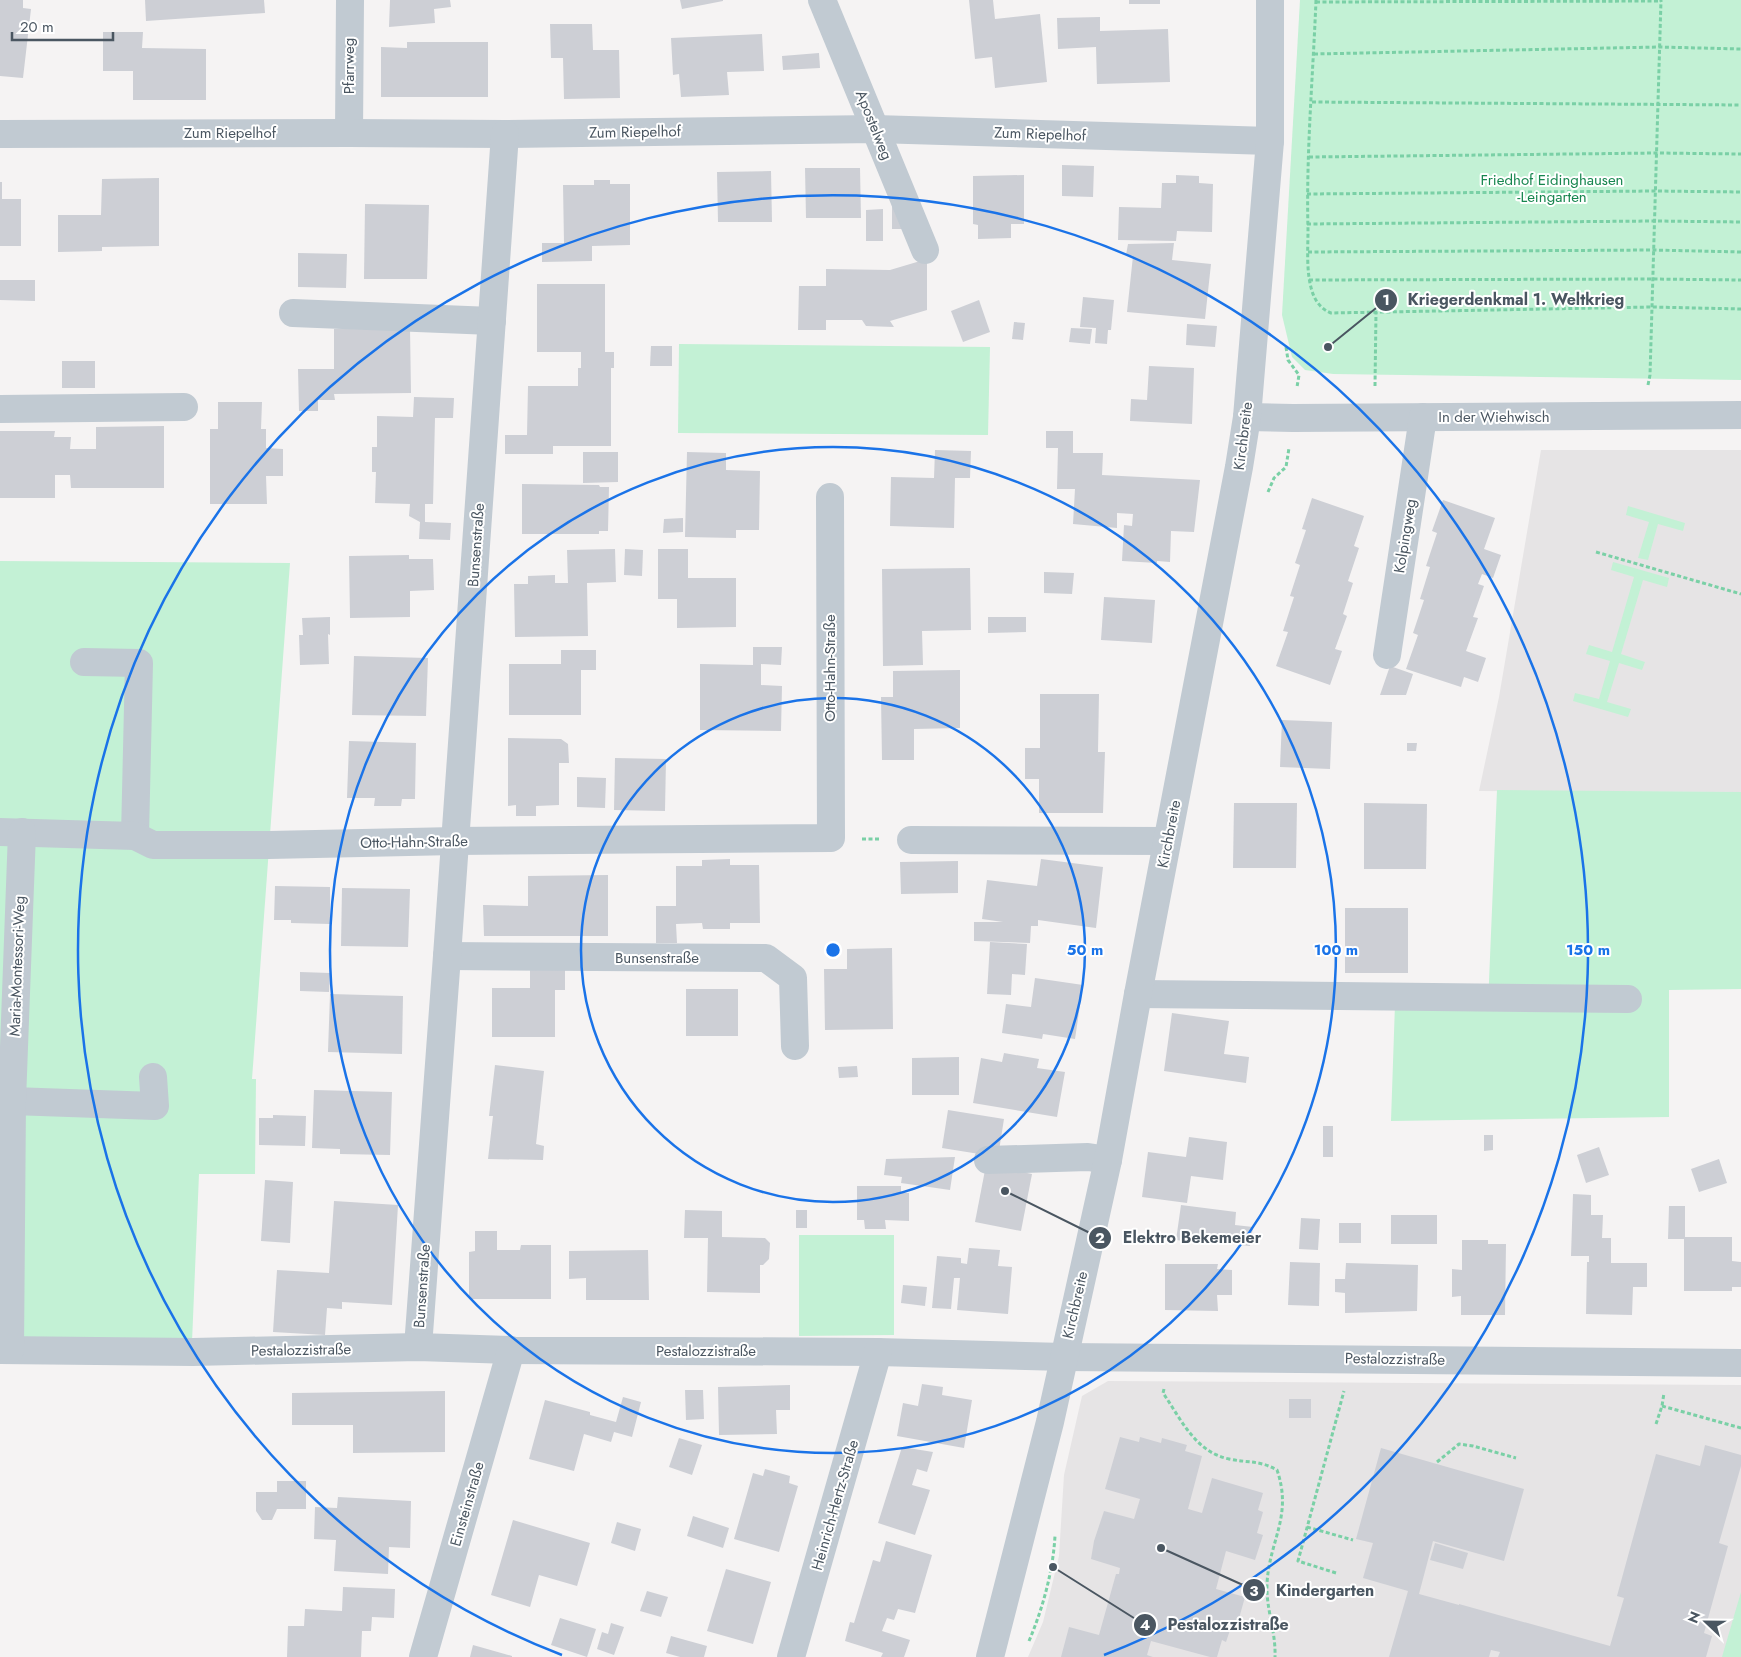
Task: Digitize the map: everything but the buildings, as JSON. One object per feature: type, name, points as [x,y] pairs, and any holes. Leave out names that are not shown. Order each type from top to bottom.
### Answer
[{"type":"street","name":"Pfarrweg","points":[[349,133],[350,0]]},
{"type":"street","name":"Apostelweg","points":[[822,0],[925,250]]},
{"type":"street","name":"Kirchbreite","points":[[990,1657],[1050,1422],[1108,1160],[1138,994],[1240,467],[1247,417],[1270,141],[1270,0]]},
{"type":"street","name":"Zum Riepelhof","points":[[0,134],[505,134],[875,129],[1270,141]]},
{"type":"street","name":"Bunsenstraße","points":[[418,1347],[448,956],[505,134]]},
{"type":"street","points":[[293,313],[492,321]]},
{"type":"street","points":[[0,409],[184,407]]},
{"type":"street","name":"In der Wiehwisch","points":[[1247,417],[1741,415]]},
{"type":"street","name":"Kolpingweg","points":[[1387,655],[1423,417]]},
{"type":"street","name":"Otto-Hahn-Straße","points":[[11,832],[135,836],[153,845],[831,838],[830,497]]},
{"type":"street","points":[[84,662],[139,663],[135,836]]},
{"type":"street","name":"Maria-Montessori-Weg","points":[[5,1350],[12,1101],[11,832]]},
{"type":"street","points":[[911,840],[1168,842]]},
{"type":"street","name":"Bunsenstraße","points":[[448,956],[766,958],[793,978],[795,1046]]},
{"type":"street","points":[[1138,994],[1628,999]]},
{"type":"street","points":[[12,1101],[154,1106],[152,1077]]},
{"type":"street","points":[[988,1160],[1088,1157],[1108,1160]]},
{"type":"street","name":"Pestalozzistraße","points":[[5,1350],[193,1352],[418,1347],[511,1350],[878,1352],[1064,1357],[1741,1363]]},
{"type":"street","name":"Einsteinstraße","points":[[423,1657],[511,1350]]},
{"type":"street","name":"Heinrich-Hertz-Straße","points":[[792,1657],[878,1352]]},
{"type":"path","points":[[1647,388],[1650,375],[1652,307],[1652,279],[1657,104],[1661,0],[1316,1],[1307,194],[1308,252],[1309,280],[1312,292],[1318,305],[1326,311],[1331,313],[1652,307],[1741,309]]},
{"type":"path","points":[[1314,54],[1659,47],[1741,49]]},
{"type":"path","points":[[1312,102],[1741,105]]},
{"type":"path","points":[[1309,157],[1656,153],[1741,154]]},
{"type":"path","points":[[1307,194],[1741,192]]},
{"type":"path","points":[[1308,224],[1741,222]]},
{"type":"path","points":[[1308,252],[1653,250],[1741,252]]},
{"type":"path","points":[[1309,280],[1741,280]]},
{"type":"path","points":[[1376,312],[1376,392]]},
{"type":"path","points":[[1596,552],[1741,594]]},
{"type":"path","points":[[831,838],[911,840]]},
{"type":"path","points":[[1165,1383],[1163,1393],[1196,1442],[1209,1452],[1229,1459],[1265,1463],[1277,1470],[1282,1485],[1283,1501],[1280,1527],[1271,1558],[1267,1584],[1268,1612],[1276,1639],[1275,1657]]},
{"type":"path","points":[[1336,1573],[1298,1561],[1345,1385]]},
{"type":"path","points":[[1656,1424],[1664,1392]]},
{"type":"path","points":[[1662,1406],[1741,1428]]},
{"type":"path","points":[[1437,1462],[1459,1444],[1516,1458]]},
{"type":"path","points":[[1307,1527],[1353,1540]]},
{"type":"shaded area","points":[[1541,450],[1741,450],[1741,792],[1479,791],[1499,697]]},
{"type":"shaded area","points":[[1108,1381],[1741,1385],[1741,1657],[1028,1657],[1043,1622],[1059,1556],[1064,1475],[1082,1396]]},
{"type":"green space","name":"Friedhof Eidinghausen -Leingarten","points":[[1300,0],[1741,0],[1741,380],[1333,374],[1305,370],[1292,357],[1282,315]]},
{"type":"green space","points":[[679,344],[990,347],[988,435],[678,433]]},
{"type":"green space","points":[[1628,506],[1685,523],[1683,531],[1658,524],[1648,560],[1638,558],[1649,522],[1626,515]]},
{"type":"green space","points":[[0,561],[290,563],[252,1079],[256,1079],[255,1174],[199,1174],[192,1342],[0,1363]]},
{"type":"green space","points":[[1613,562],[1669,578],[1667,587],[1643,580],[1621,654],[1645,662],[1642,670],[1619,663],[1607,702],[1631,709],[1628,717],[1573,701],[1575,693],[1599,699],[1610,661],[1586,654],[1589,645],[1612,652],[1634,577],[1611,570]]},
{"type":"green space","points":[[1497,790],[1741,792],[1741,989],[1669,990],[1669,1117],[1391,1121],[1395,1004],[1488,1005]]},
{"type":"green space","points":[[799,1235],[894,1235],[894,1335],[799,1336]]},
{"type":"green space","points":[[1741,1592],[1741,1657],[1722,1657]]},
{"type":"place","name":"Kriegerdenkmal 1. Weltkrieg","points":[[1328,347]]},
{"type":"place","name":"Elektro Bekemeier","points":[[1005,1191]]},
{"type":"place","name":"Kindergarten","points":[[1161,1548]]},
{"type":"place","name":"Pestalozzistraße","points":[[1053,1567]]}]
